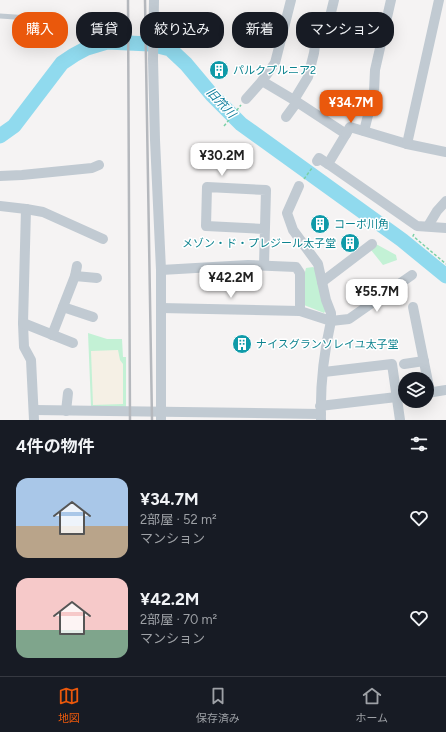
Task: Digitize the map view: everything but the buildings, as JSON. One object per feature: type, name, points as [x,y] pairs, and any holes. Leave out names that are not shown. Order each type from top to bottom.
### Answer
[{"type":"street","points":[[154,0],[153,59],[155,140],[161,270],[161,416]]},
{"type":"street","points":[[244,102],[275,63],[291,0]]},
{"type":"street","points":[[286,117],[308,77],[314,53],[316,31],[326,33],[334,0]]},
{"type":"street","points":[[364,130],[374,92],[375,70],[391,0]]},
{"type":"street","points":[[407,144],[439,0]]},
{"type":"street","points":[[262,81],[296,101],[346,134]]},
{"type":"street","points":[[328,164],[350,127],[407,144],[446,152]]},
{"type":"street","points":[[317,161],[319,158],[417,226],[446,228]]},
{"type":"street","points":[[0,176],[92,168],[99,165]]},
{"type":"street","points":[[300,186],[287,213],[293,230],[318,264],[331,313],[321,413]]},
{"type":"street","points":[[264,229],[206,226],[207,187],[266,190],[264,265]]},
{"type":"street","points":[[428,226],[437,211],[446,201]]},
{"type":"street","points":[[0,206],[26,208],[43,212],[103,239]]},
{"type":"street","points":[[26,208],[23,323],[24,347],[31,360],[35,415],[66,411],[123,416],[295,416],[321,413],[398,397]]},
{"type":"street","points":[[322,282],[372,244]]},
{"type":"street","points":[[161,270],[264,265],[296,267],[300,273],[300,311]]},
{"type":"street","points":[[52,335],[75,276],[77,266]]},
{"type":"street","points":[[161,308],[300,311],[331,321],[349,319],[412,275]]},
{"type":"street","points":[[75,276],[97,278]]},
{"type":"street","points":[[63,307],[93,317]]},
{"type":"street","points":[[413,307],[426,372]]},
{"type":"street","points":[[23,323],[73,343]]},
{"type":"street","points":[[404,364],[424,361]]},
{"type":"street","points":[[324,372],[392,364],[398,385]]},
{"type":"street","points":[[434,392],[446,390]]},
{"type":"street","points":[[66,411],[68,393]]},
{"type":"street","points":[[400,408],[400,420]]},
{"type":"lane","points":[[0,16],[12,17]]},
{"type":"path","points":[[224,126],[244,102]]},
{"type":"path","points":[[300,186],[317,161]]},
{"type":"path","points":[[417,226],[413,236],[446,264]]},
{"type":"green space","points":[[376,244],[396,255],[397,260],[383,265],[371,250]]},
{"type":"green space","points":[[313,267],[317,271],[326,310],[324,313],[304,305],[305,272],[306,268]]},
{"type":"green space","points":[[88,333],[107,339],[122,339],[123,357],[126,357],[126,407],[91,407]]},
{"type":"sand","points":[[118,350],[120,360],[123,364],[123,404],[93,405],[91,351]]},
{"type":"waterway","name":"旧笊川","points":[[0,136],[14,126],[62,63],[87,48],[107,42],[150,44],[170,49],[186,64],[212,95],[241,124],[402,240],[446,276]]},
{"type":"railway","points":[[128,0],[130,420]]},
{"type":"railway","points":[[145,0],[152,420]]},
{"type":"place","name":"パルクプルニア2","points":[[219,70]]},
{"type":"place","name":"コーポ川角","points":[[320,224]]},
{"type":"place","name":"メゾン・ド・プレジール太子堂","points":[[350,243]]},
{"type":"place","name":"ナイスグランソレイユ太子堂","points":[[242,344]]}]
